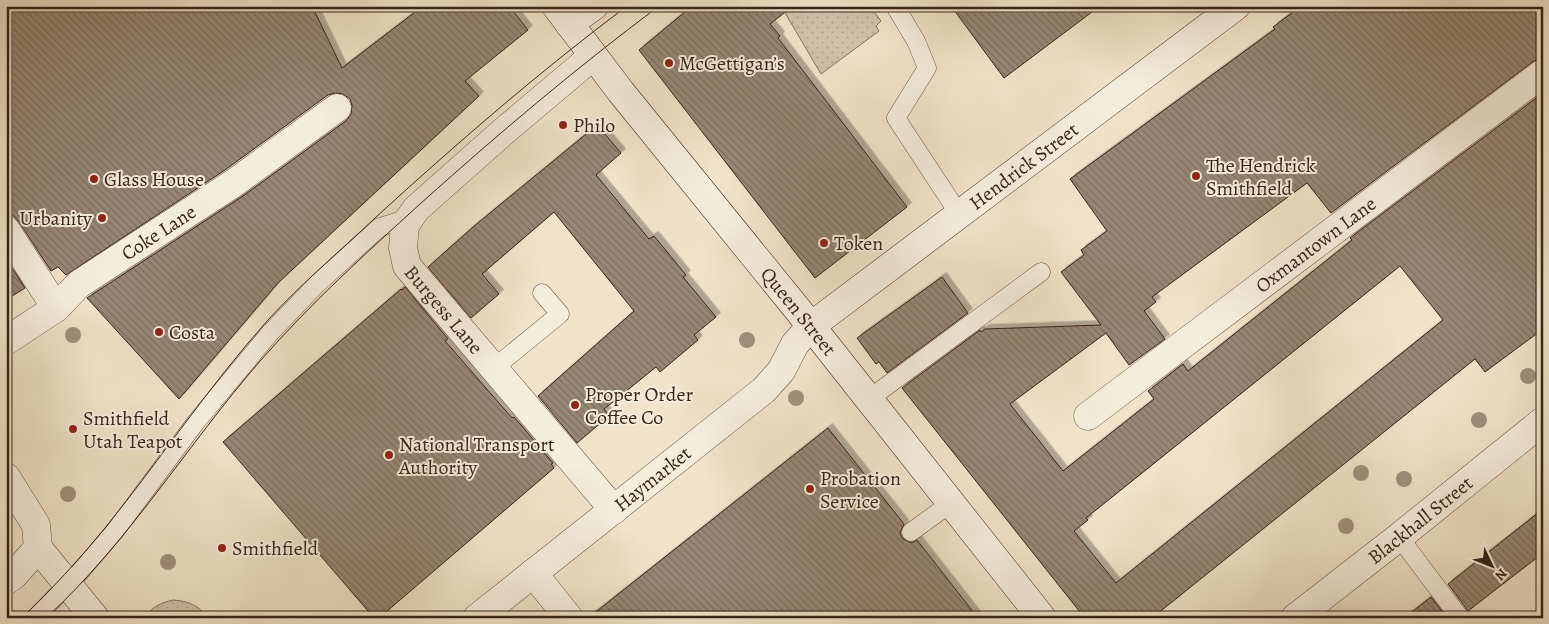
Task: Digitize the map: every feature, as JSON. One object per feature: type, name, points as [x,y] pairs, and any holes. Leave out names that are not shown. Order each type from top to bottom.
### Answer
[{"type":"street","points":[[562,15],[594,6]]},
{"type":"street","name":"Hendrick Street","points":[[811,326],[1236,6]]},
{"type":"street","name":"Queen Street","points":[[562,15],[627,100],[811,326],[1042,618]]},
{"type":"street","points":[[409,218],[416,209],[593,56]]},
{"type":"street","name":"Oxmantown Lane","points":[[1088,416],[1543,74]]},
{"type":"street","name":"Coke Lane","points":[[6,341],[56,308],[79,284],[234,183],[337,108]]},
{"type":"street","name":"Burgess Lane","points":[[409,218],[405,226],[403,248],[407,266],[614,510]]},
{"type":"street","points":[[6,230],[56,308]]},
{"type":"street","name":"Haymarket","points":[[477,618],[764,390],[781,372],[795,344],[811,326]]},
{"type":"street","name":"Blackhall Street","points":[[1295,618],[1543,421]]},
{"type":"street","points":[[6,477],[36,524],[38,548],[95,618]]},
{"type":"street","points":[[6,581],[14,576],[38,548]]},
{"type":"street","points":[[533,573],[569,618]]},
{"type":"lane","points":[[895,6],[916,40],[927,68],[896,118],[959,214]]},
{"type":"lane","points":[[35,618],[115,531],[196,422],[270,333],[318,283],[380,227],[409,218]]},
{"type":"lane","points":[[869,399],[1041,272]]},
{"type":"lane","points":[[494,368],[560,314],[542,293]]},
{"type":"lane","points":[[911,532],[951,503]]},
{"type":"lane","points":[[1399,537],[1460,618]]},
{"type":"shaded area","points":[[781,6],[870,6],[881,21],[876,26],[879,31],[821,74]]},
{"type":"shaded area","points":[[173,600],[193,604],[207,618],[144,618],[157,606]]},
{"type":"building","points":[[6,6],[312,6],[342,68],[423,6],[509,6],[528,30],[465,81],[479,96],[278,283],[179,399],[87,298],[243,196],[346,121],[351,114],[352,106],[350,99],[343,94],[335,93],[328,95],[225,170],[66,275],[58,267],[51,271],[19,222],[14,216],[6,215]]},
{"type":"building","points":[[692,6],[793,6],[770,24],[780,36],[778,38],[907,207],[815,278],[639,50]]},
{"type":"building","points":[[951,6],[1100,6],[1004,78]]},
{"type":"building","points":[[1301,6],[1543,6],[1543,58],[1534,61],[1331,213],[1307,183],[1152,297],[1156,302],[1144,311],[1165,339],[1129,365],[1106,333],[1010,404],[1063,471],[1154,399],[1148,391],[1183,364],[1188,371],[1352,240],[1350,238],[1543,93],[1543,329],[1485,372],[1475,359],[1152,618],[1074,618],[1080,612],[902,388],[980,330],[981,332],[985,329],[1101,325],[1061,272],[1084,255],[1081,250],[1107,231],[1070,179],[1275,29],[1273,27]],"holes":[[[1400,266],[1443,320],[1116,583],[1074,531],[1088,520],[1086,518]]]},
{"type":"building","points":[[597,125],[621,153],[596,175],[649,239],[654,236],[686,275],[683,277],[716,317],[694,335],[698,340],[660,372],[656,367],[604,409],[609,416],[577,443],[538,396],[634,311],[554,212],[482,274],[499,294],[471,318],[428,267],[473,227]]},
{"type":"building","points":[[6,259],[25,288],[6,300]]},
{"type":"building","points":[[942,277],[968,313],[887,373],[879,362],[876,364],[857,338]]},
{"type":"building","name":"National Transport Authority","points":[[405,287],[448,339],[445,341],[512,418],[514,417],[553,463],[551,464],[554,468],[379,618],[374,618],[223,442]]},
{"type":"building","points":[[828,428],[904,524],[900,533],[903,539],[912,543],[917,540],[978,618],[588,618]]},
{"type":"building","points":[[1543,509],[1543,553],[1468,611],[1448,584]]},
{"type":"building","points":[[1431,597],[1447,618],[1404,618]]},
{"type":"tram line","points":[[22,618],[44,597],[95,540],[225,371],[268,320],[375,218],[467,136],[627,6]]},
{"type":"tram line","points":[[46,618],[104,558],[234,392],[318,299],[478,152],[537,102],[659,6]]},
{"type":"place","name":"McGettigan’s","points":[[669,63]]},
{"type":"place","name":"Philo","points":[[563,125]]},
{"type":"place","name":"The Hendrick Smithfield","points":[[1196,176]]},
{"type":"place","name":"Glass House","points":[[94,179]]},
{"type":"place","name":"Urbanity","points":[[102,218]]},
{"type":"place","name":"Token","points":[[824,243]]},
{"type":"place","name":"Costa","points":[[159,332]]},
{"type":"place","name":"Proper Order Coffee Co","points":[[575,405]]},
{"type":"place","name":"Smithfield Utah Teapot","points":[[73,429]]},
{"type":"place","name":"National Transport Authority","points":[[389,455]]},
{"type":"place","name":"Probation Service","points":[[810,489]]},
{"type":"place","name":"Smithfield","points":[[222,548]]}]
